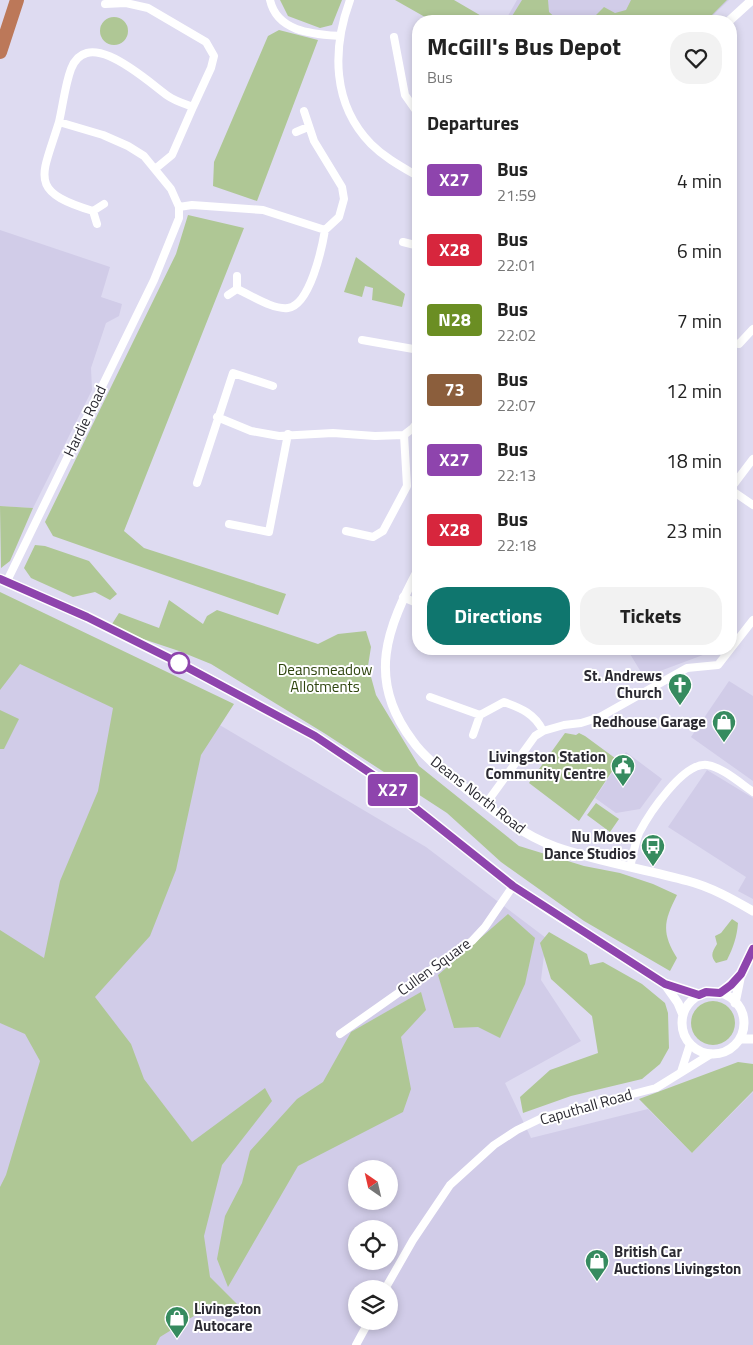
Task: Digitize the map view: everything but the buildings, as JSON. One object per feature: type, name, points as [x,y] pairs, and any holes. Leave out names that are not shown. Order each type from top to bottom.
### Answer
[{"type":"highway","points":[[0,52],[17,0]]},
{"type":"street","points":[[270,0],[272,7],[285,24],[310,33],[339,36]]},
{"type":"street","points":[[350,0],[339,36],[337,63],[340,89],[357,127],[371,144],[412,173]]},
{"type":"street","points":[[736,15],[752,0]]},
{"type":"street","points":[[105,4],[126,1],[148,8],[206,42],[214,56],[211,68],[172,155],[155,169]]},
{"type":"street","points":[[394,37],[405,94],[412,104]]},
{"type":"street","points":[[93,211],[49,192],[43,180],[71,68],[84,55],[98,53],[128,66],[145,76],[169,97],[193,107]]},
{"type":"street","points":[[237,289],[282,308],[295,306],[306,292],[312,278],[322,250],[324,230],[339,217],[344,199],[342,186],[308,127],[304,111]]},
{"type":"street","points":[[59,122],[80,127],[128,146],[144,156],[171,189],[179,206],[264,210],[324,230]]},
{"type":"street","points":[[296,132],[308,127]]},
{"type":"street","points":[[93,211],[104,204]]},
{"type":"street","name":"Hardie Road","points":[[4,580],[163,261],[179,218],[179,206]]},
{"type":"street","points":[[93,211],[97,224]]},
{"type":"street","points":[[403,242],[412,244]]},
{"type":"street","points":[[237,276],[237,289]]},
{"type":"street","points":[[228,295],[237,289]]},
{"type":"street","points":[[737,344],[739,344],[753,329]]},
{"type":"street","points":[[362,340],[412,349]]},
{"type":"street","points":[[197,483],[233,372],[273,386]]},
{"type":"street","points":[[217,417],[230,424],[251,431],[279,436],[333,433],[375,436],[404,435],[412,429]]},
{"type":"street","points":[[229,524],[269,532],[288,434]]},
{"type":"street","points":[[346,531],[374,537],[383,531],[408,486],[404,435]]},
{"type":"street","points":[[737,481],[753,459]]},
{"type":"street","points":[[737,493],[753,505]]},
{"type":"street","points":[[4,580],[87,617],[179,663],[315,736],[376,777],[513,886],[665,984],[699,995]]},
{"type":"street","name":"Deans North Road","points":[[412,581],[403,597],[387,640],[385,669],[390,699],[399,721],[412,741],[485,805],[525,833],[555,847],[690,881],[726,895],[753,911]]},
{"type":"street","points":[[403,597],[412,601]]},
{"type":"street","points":[[737,641],[753,620]]},
{"type":"street","points":[[485,805],[528,744],[544,730],[564,724],[581,723],[600,717],[687,668],[718,665],[726,655]]},
{"type":"street","points":[[430,697],[448,707],[480,715]]},
{"type":"street","points":[[473,735],[480,715],[504,702],[524,710],[539,721],[544,730]]},
{"type":"street","points":[[630,867],[639,834],[683,773],[695,766],[707,765],[718,769],[753,792]]},
{"type":"street","name":"Cullen Square","points":[[340,1034],[472,941],[486,927],[513,886]]},
{"type":"street","points":[[735,1004],[741,974],[753,949]]},
{"type":"street","points":[[720,993],[741,974]]},
{"type":"street","points":[[665,984],[678,1003],[683,1015],[683,1031],[690,1044],[703,1052],[711,1054],[722,1053],[734,1047],[741,1039],[745,1019]]},
{"type":"street","points":[[683,1015],[690,1002],[699,995],[706,992],[720,993],[735,1004],[753,1027]]},
{"type":"street","points":[[741,1039],[753,1039]]},
{"type":"street","points":[[681,1072],[690,1044]]},
{"type":"street","name":"Caputhall Road","points":[[391,1280],[413,1240],[450,1185],[494,1144],[544,1117],[656,1088],[711,1054]]},
{"type":"street","points":[[356,1345],[364,1330]]},
{"type":"shaded area","points":[[517,0],[729,0],[713,15],[508,15]]},
{"type":"shaded area","points":[[0,230],[110,267],[101,297],[122,304],[119,316],[106,323],[91,368],[92,390],[33,508],[0,506]]},
{"type":"shaded area","points":[[0,611],[42,620],[426,847],[546,938],[541,980],[581,1041],[505,1083],[531,1138],[648,1109],[692,1153],[753,1092],[753,1345],[0,1345]]},
{"type":"shaded area","points":[[631,655],[703,655],[644,677]]},
{"type":"shaded area","points":[[729,681],[753,696],[753,781],[691,737]]},
{"type":"shaded area","points":[[626,752],[662,779],[640,809],[616,813],[595,798]]},
{"type":"shaded area","points":[[707,770],[753,798],[753,899],[738,891],[746,877],[668,827]]},
{"type":"green space","points":[[280,0],[342,0],[332,25],[320,28],[288,16]]},
{"type":"green space","points":[[395,0],[454,0],[480,15],[421,15]]},
{"type":"green space","points":[[522,0],[548,0],[549,12],[552,15],[513,15]]},
{"type":"green space","points":[[631,0],[727,0],[712,15],[596,15],[604,7],[615,13],[626,10]]},
{"type":"green space","points":[[114,17],[124,21],[128,31],[124,41],[114,45],[104,41],[100,31],[104,21]]},
{"type":"green space","points":[[279,30],[318,40],[257,201],[213,186],[214,162],[268,36]]},
{"type":"green space","points":[[188,215],[244,228],[124,531],[144,548],[286,594],[278,615],[53,536],[45,522],[176,254]]},
{"type":"green space","points":[[356,257],[405,294],[402,307],[372,300],[373,288],[365,286],[362,297],[344,292]]},
{"type":"green space","points":[[0,506],[33,508],[10,561],[1,568]]},
{"type":"green space","points":[[35,545],[45,546],[89,561],[117,594],[110,600],[95,592],[73,597],[31,578],[24,568]]},
{"type":"green space","points":[[0,592],[234,704],[201,755],[176,870],[150,936],[95,997],[131,1044],[144,1079],[192,1142],[265,1088],[272,1101],[222,1165],[204,1236],[210,1277],[242,1309],[202,1311],[160,1337],[156,1345],[0,1345],[0,1187],[6,1175],[40,1061],[25,1034],[0,1023],[0,930],[44,958],[60,881],[98,791],[113,708],[20,664],[0,690]]},
{"type":"green space","name":"Deansmeadow Allotments","points":[[169,600],[203,624],[207,616],[217,610],[318,644],[338,634],[366,631],[371,647],[368,666],[376,695],[419,766],[519,846],[584,866],[620,873],[653,884],[677,895],[669,912],[666,926],[668,941],[677,958],[670,971],[584,921],[501,862],[447,813],[324,733],[211,664],[143,639],[112,624],[119,613],[159,628]]},
{"type":"green space","points":[[0,710],[19,719],[4,749],[0,749]]},
{"type":"green space","points":[[565,733],[576,735],[579,733],[585,736],[619,761],[579,821],[529,783]]},
{"type":"green space","points":[[596,803],[619,819],[610,832],[587,815]]},
{"type":"green space","points":[[508,914],[535,938],[525,984],[500,1038],[478,1027],[454,1028],[438,975]]},
{"type":"green space","points":[[732,919],[738,923],[733,947],[727,960],[716,963],[712,956],[717,944],[715,936],[721,933]]},
{"type":"green space","points":[[549,932],[587,954],[590,965],[603,962],[642,984],[665,1003],[668,1013],[669,1048],[660,1064],[642,1079],[571,1096],[523,1113],[520,1097],[550,1070],[598,1053],[592,1016],[551,979],[540,943]]},
{"type":"green space","points":[[421,992],[426,1010],[401,1037],[411,1089],[403,1112],[298,1166],[228,1287],[217,1259],[225,1216],[242,1183],[250,1151],[297,1099],[323,1082],[351,1032]]},
{"type":"green space","points":[[713,1001],[725,1005],[731,1011],[735,1023],[731,1035],[725,1041],[713,1045],[701,1041],[695,1035],[691,1023],[695,1011],[701,1005]]},
{"type":"green space","points":[[738,1062],[753,1064],[753,1091],[692,1153],[639,1099]]},
{"type":"bus line","name":"X27","points":[[0,579],[87,617],[250,699],[315,736],[376,777],[513,886],[665,984],[699,995],[706,992],[720,993],[741,974],[753,949]]},
{"type":"place","name":"St. Andrews Church","points":[[680,706]]},
{"type":"place","name":"Redhouse Garage","points":[[724,743]]},
{"type":"place","name":"Livingston Station Community Centre","points":[[623,787]]},
{"type":"place","name":"Nu Moves Dance Studios","points":[[653,867]]},
{"type":"place","name":"British Car Auctions Livingston","points":[[597,1282]]},
{"type":"place","name":"Livingston Autocare","points":[[177,1339]]}]
